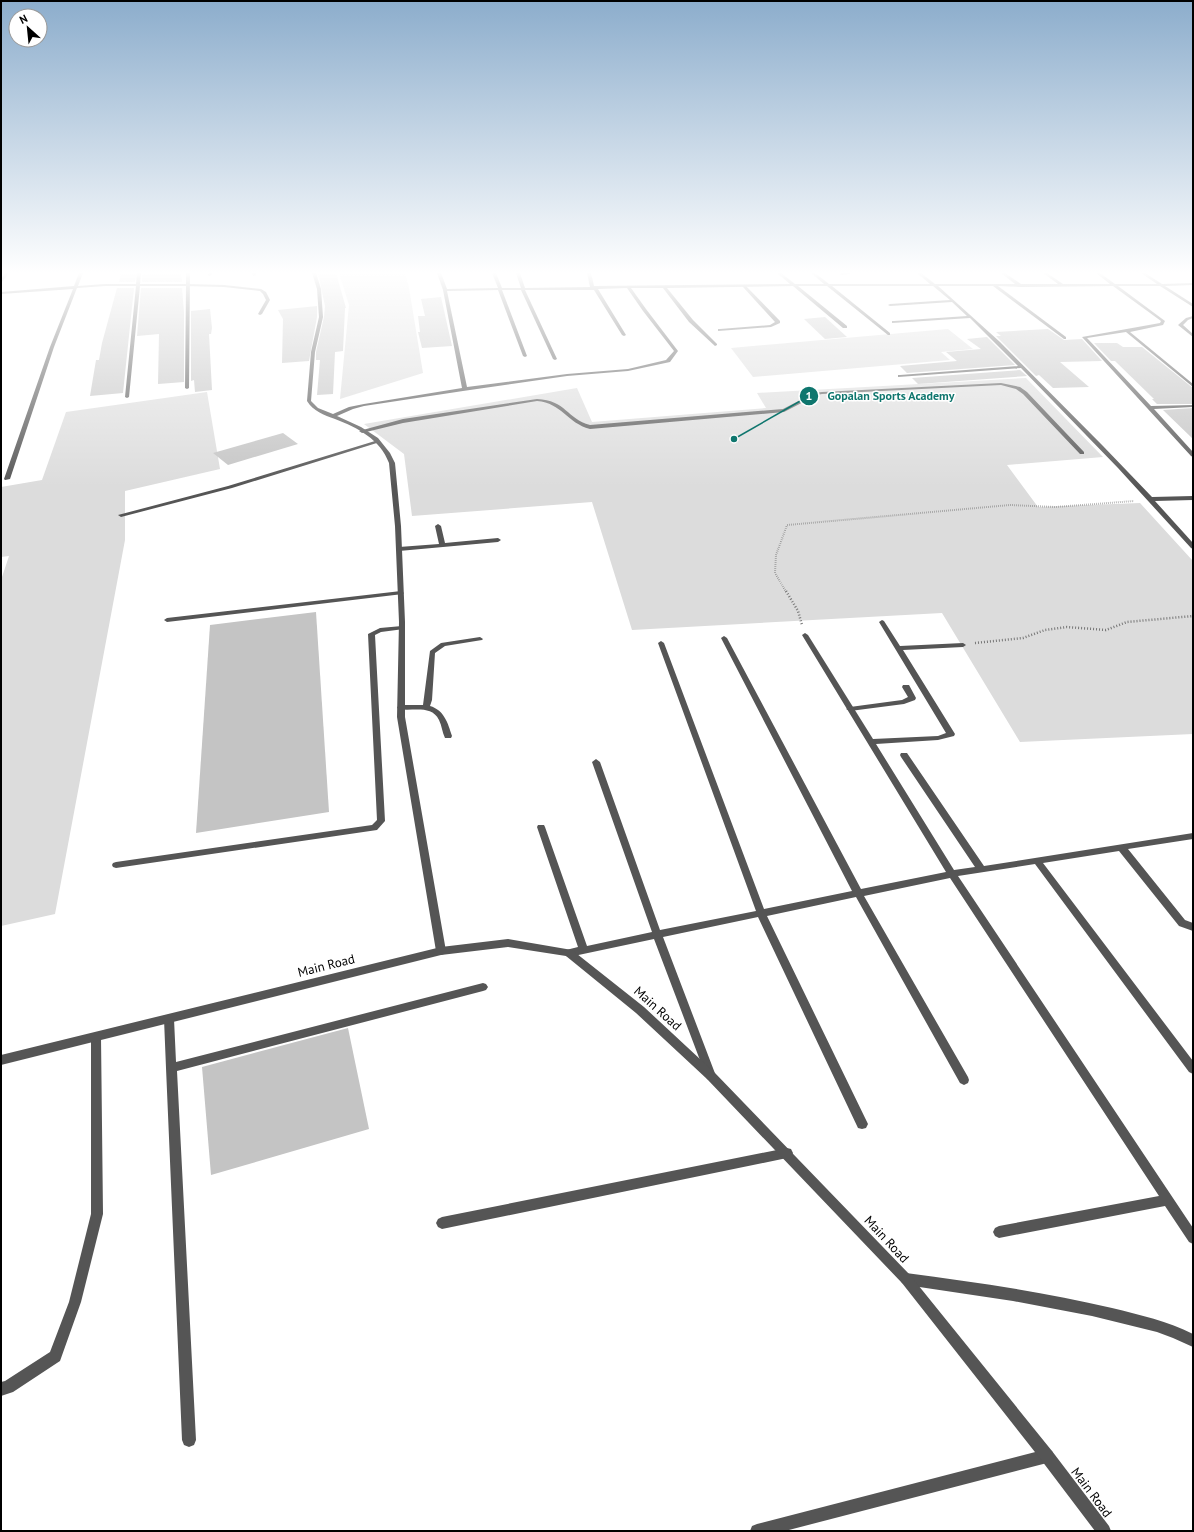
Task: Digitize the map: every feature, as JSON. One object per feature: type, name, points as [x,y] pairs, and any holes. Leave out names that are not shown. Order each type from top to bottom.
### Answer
[{"type":"street","points":[[7,479],[53,344]]},
{"type":"street","points":[[127,397],[132,344]]},
{"type":"street","points":[[187,344],[187,388]]},
{"type":"street","points":[[315,344],[309,401],[317,409],[362,431],[377,442],[390,455],[392,463],[401,593],[401,716],[442,951]]},
{"type":"street","points":[[333,416],[351,408],[465,389],[456,344]]},
{"type":"street","points":[[521,344],[525,356]]},
{"type":"street","points":[[548,344],[555,359]]},
{"type":"street","points":[[458,390],[567,375],[619,371],[668,361],[676,351],[671,344]]},
{"type":"street","points":[[998,344],[1085,430],[1193,547]]},
{"type":"street","points":[[1091,344],[1193,455]]},
{"type":"street","points":[[1143,344],[1193,386]]},
{"type":"street","points":[[900,376],[1022,367]]},
{"type":"street","points":[[362,431],[403,421],[537,400],[552,400],[580,424],[590,427],[784,410],[816,394],[822,393],[1001,384],[1018,388],[1026,393],[1082,453]]},
{"type":"street","points":[[1149,408],[1193,406]]},
{"type":"street","points":[[121,515],[230,487],[330,458],[377,442]]},
{"type":"street","points":[[1150,499],[1193,498]]},
{"type":"street","points":[[438,526],[442,545]]},
{"type":"street","points":[[399,549],[498,540]]},
{"type":"street","points":[[167,620],[401,593]]},
{"type":"street","points":[[870,742],[938,738],[951,734],[882,622]]},
{"type":"street","points":[[116,866],[374,828],[378,825],[382,821],[371,634],[380,630],[402,628]]},
{"type":"street","points":[[805,635],[952,874],[1193,1238]]},
{"type":"street","points":[[724,638],[858,893],[964,1080]]},
{"type":"street","points":[[426,706],[432,652],[443,644],[480,639]]},
{"type":"street","points":[[661,643],[761,913],[862,1124]]},
{"type":"street","points":[[898,648],[963,645]]},
{"type":"street","points":[[850,709],[904,702],[912,698],[906,687]]},
{"type":"street","points":[[401,707],[426,706],[436,710],[444,720],[448,736]]},
{"type":"street","points":[[904,755],[981,869]]},
{"type":"street","points":[[596,762],[657,934],[711,1076]]},
{"type":"street","points":[[541,827],[584,950]]},
{"type":"street","points":[[569,953],[952,874],[1193,836]]},
{"type":"street","points":[[1121,847],[1182,923],[1193,927]]},
{"type":"street","points":[[1037,860],[1193,1069]]},
{"type":"street","name":"Main Road","points":[[1,1060],[442,951],[508,943],[569,953],[640,1010],[711,1076],[787,1153],[906,1279],[1047,1456],[1104,1531]]},
{"type":"street","points":[[171,1068],[483,987]]},
{"type":"street","points":[[169,1019],[189,1440]]},
{"type":"street","points":[[1,1389],[8,1387],[55,1356],[75,1302],[97,1214],[96,1037]]},
{"type":"street","points":[[442,1223],[787,1153]]},
{"type":"street","points":[[999,1232],[1168,1200]]},
{"type":"street","points":[[906,1279],[1042,1300],[1101,1311],[1156,1326],[1193,1341]]},
{"type":"street","points":[[757,1531],[1047,1456]]},
{"type":"path","points":[[805,635],[798,611],[775,573],[776,555],[787,525],[1010,505],[1055,507],[1150,499]]},
{"type":"path","points":[[963,645],[1023,638],[1045,630],[1067,626],[1106,630],[1127,622],[1193,616]]},
{"type":"shaded area","points":[[345,344],[418,344],[423,373],[340,399]]},
{"type":"shaded area","points":[[771,344],[967,344],[973,349],[941,352],[950,360],[753,377],[731,348]]},
{"type":"shaded area","points":[[1026,378],[1103,457],[1007,465],[1038,507],[1140,503],[1193,561],[1193,734],[1020,742],[942,613],[632,630],[592,502],[412,516],[404,454],[364,424],[577,388],[592,422],[766,408],[757,393]]},
{"type":"shaded area","points":[[207,392],[220,469],[125,491],[125,540],[55,914],[1,926],[1,580],[9,556],[1,557],[1,487],[42,480],[66,412]]},
{"type":"building","points":[[102,344],[128,344],[123,393],[90,396],[96,360],[99,360]]},
{"type":"building","points":[[159,344],[184,344],[184,382],[158,384]]},
{"type":"building","points":[[191,344],[210,344],[212,390],[195,392],[194,380],[191,381]]},
{"type":"building","points":[[282,344],[312,344],[309,361],[282,363]]},
{"type":"building","points":[[318,344],[343,344],[343,351],[335,352],[333,394],[317,395],[320,360],[316,360]]},
{"type":"building","points":[[421,344],[452,344],[452,346],[422,348]]},
{"type":"building","points":[[975,344],[994,344],[1015,365],[907,373],[900,366],[957,361],[946,352],[981,349]]},
{"type":"building","points":[[1004,344],[1087,344],[1102,361],[1060,362],[1089,387],[1053,388],[1039,375],[1036,376]]},
{"type":"building","points":[[1095,344],[1119,344],[1123,347],[1142,347],[1193,388],[1193,404],[1157,404],[1152,399],[1154,399],[1115,361],[1111,361]]},
{"type":"building","points":[[1020,370],[1027,376],[918,384],[912,378]]},
{"type":"building","points":[[1193,408],[1193,439],[1163,410]]},
{"type":"building","points":[[283,433],[298,444],[228,465],[213,453]]},
{"type":"building","points":[[316,612],[329,812],[196,833],[210,625]]},
{"type":"building","points":[[348,1028],[369,1129],[211,1175],[202,1067]]},
{"type":"place","name":"Gopalan Sports Academy","points":[[734,439]]}]
